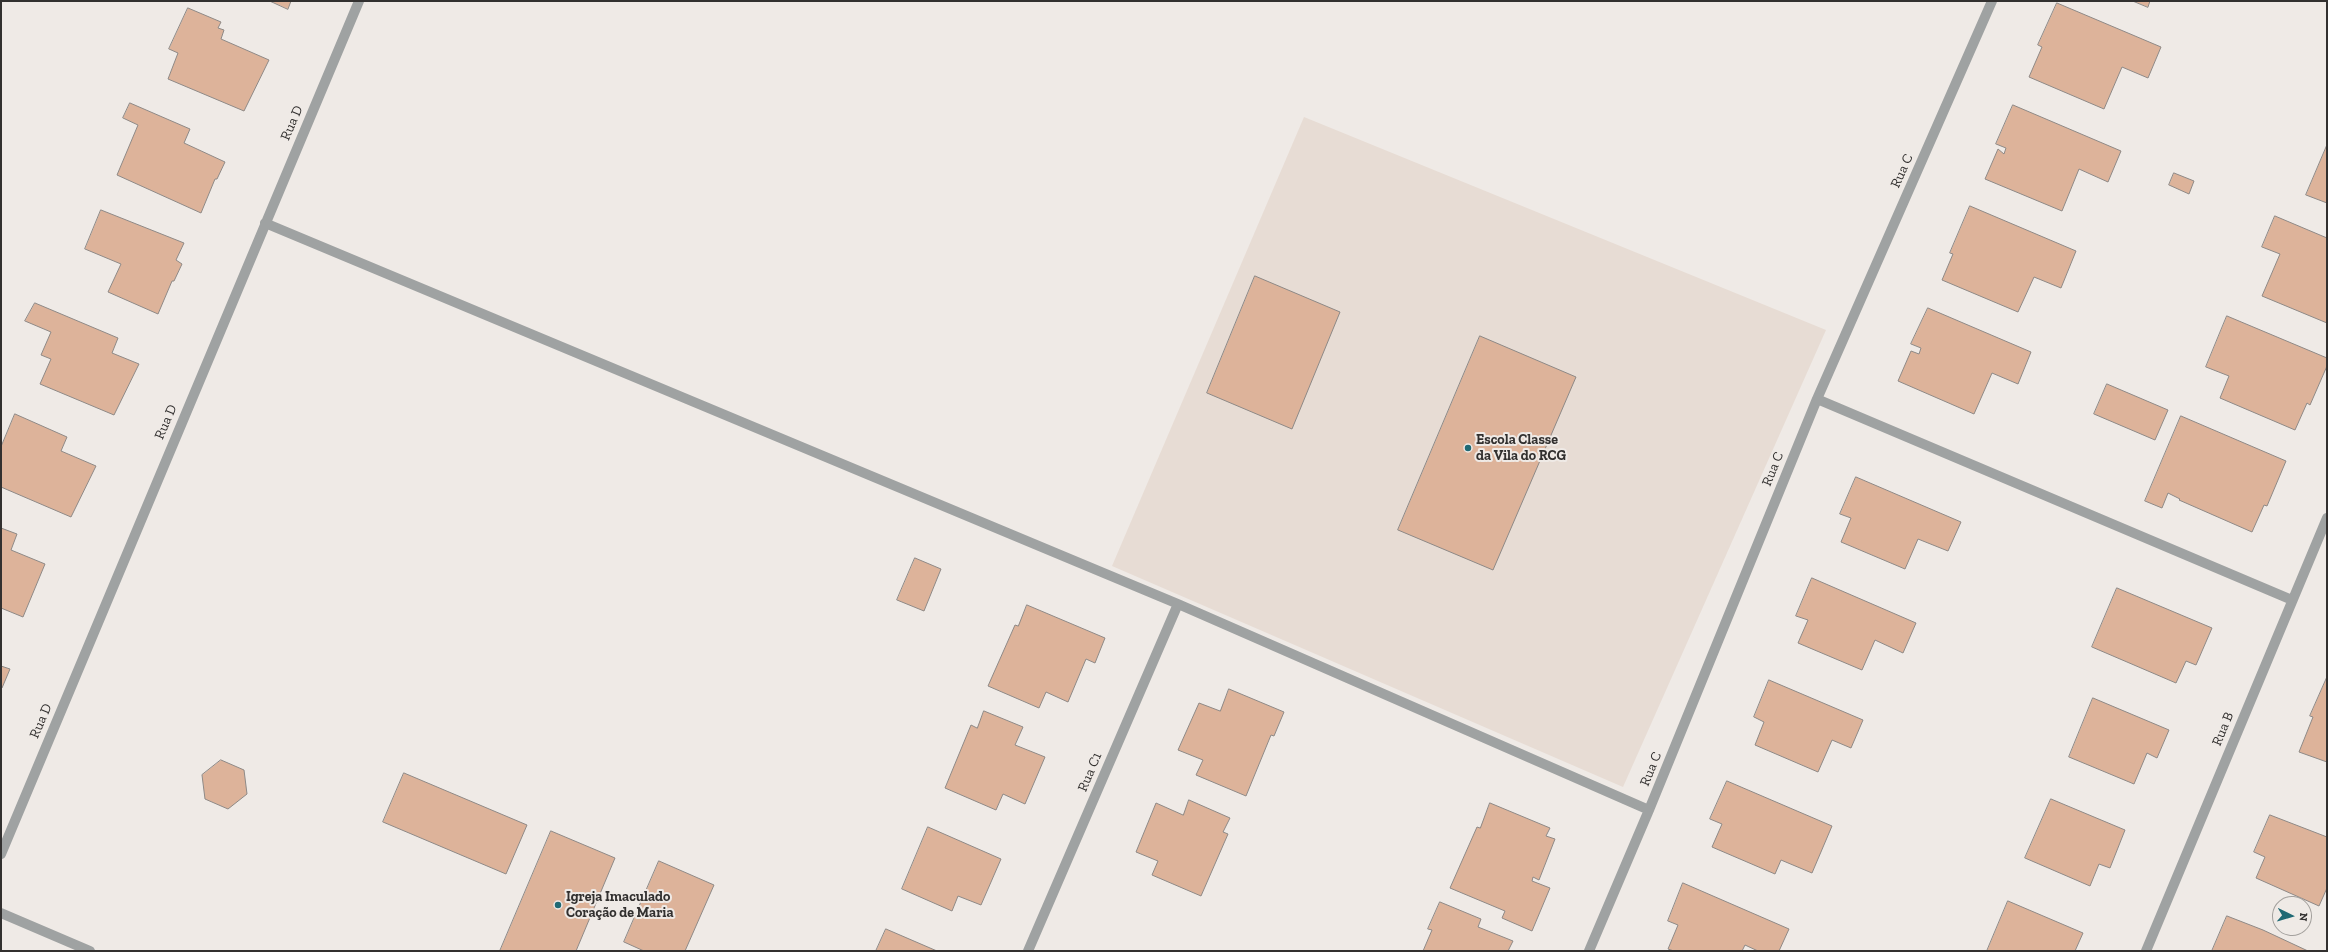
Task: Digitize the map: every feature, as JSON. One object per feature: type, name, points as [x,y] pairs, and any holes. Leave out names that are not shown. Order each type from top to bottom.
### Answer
[{"type":"street","name":"Rua D","points":[[1,854],[358,1]]},
{"type":"street","name":"Rua C","points":[[1589,951],[1649,810],[1816,399],[1992,1]]},
{"type":"street","points":[[265,223],[1178,604],[1649,810]]},
{"type":"street","points":[[1816,399],[2292,600]]},
{"type":"street","name":"Rua B","points":[[2146,951],[2327,518]]},
{"type":"street","name":"Rua C1","points":[[1028,951],[1178,604]]},
{"type":"street","points":[[1,913],[90,951]]},
{"type":"shaded area","name":"Escola Classe da Vila do RCG","points":[[1304,117],[1826,330],[1623,787],[1112,566]]},
{"type":"building","points":[[270,1],[291,1],[288,9]]},
{"type":"building","points":[[2133,1],[2150,1],[2148,7]]},
{"type":"building","points":[[2057,3],[2161,47],[2148,78],[2122,67],[2104,109],[2029,77],[2042,47],[2038,45]]},
{"type":"building","points":[[188,8],[221,22],[218,28],[224,30],[221,39],[269,60],[244,111],[168,79],[178,53],[169,49]]},
{"type":"building","points":[[130,103],[190,129],[184,143],[225,162],[217,179],[215,179],[201,213],[117,175],[138,125],[123,118]]},
{"type":"building","points":[[2013,105],[2121,151],[2108,182],[2079,169],[2062,211],[1985,179],[1998,149],[2004,154],[2006,148],[1996,144]]},
{"type":"building","points":[[2327,145],[2327,203],[2306,195]]},
{"type":"building","points":[[2174,173],[2194,181],[2189,194],[2169,185]]},
{"type":"building","points":[[1970,206],[2076,251],[2061,288],[2034,277],[2018,312],[1942,280],[1953,254],[1950,253]]},
{"type":"building","points":[[101,210],[184,243],[176,260],[182,264],[174,281],[172,281],[158,314],[108,292],[121,264],[85,249]]},
{"type":"building","points":[[2275,216],[2327,238],[2327,323],[2262,296],[2280,254],[2262,247]]},
{"type":"building","points":[[1255,276],[1340,312],[1292,429],[1207,393]]},
{"type":"building","points":[[35,303],[118,338],[112,353],[139,364],[114,415],[40,384],[51,359],[41,355],[51,332],[25,321]]},
{"type":"building","points":[[1928,308],[2031,352],[2018,384],[1992,373],[1974,414],[1898,381],[1911,351],[1919,354],[1921,348],[1911,344]]},
{"type":"building","points":[[2227,316],[2327,358],[2327,366],[2310,405],[2307,403],[2295,430],[2220,398],[2229,376],[2206,367]]},
{"type":"building","points":[[1480,336],[1576,377],[1493,570],[1398,530]]},
{"type":"building","points":[[2107,384],[2168,410],[2155,440],[2094,414]]},
{"type":"building","points":[[15,414],[67,437],[61,451],[96,466],[71,517],[1,487],[1,447]]},
{"type":"building","points":[[2181,416],[2286,461],[2267,506],[2264,505],[2252,532],[2179,500],[2180,499],[2168,493],[2162,508],[2145,501]]},
{"type":"building","points":[[1856,477],[1961,522],[1948,551],[1918,539],[1905,569],[1841,542],[1851,518],[1840,514]]},
{"type":"building","points":[[1,528],[17,534],[11,550],[45,564],[23,617],[1,608]]},
{"type":"building","points":[[915,558],[941,569],[924,611],[897,600]]},
{"type":"building","points":[[1812,578],[1916,623],[1903,653],[1875,640],[1862,670],[1798,643],[1808,620],[1796,616]]},
{"type":"building","points":[[2117,588],[2212,628],[2196,665],[2186,661],[2176,683],[2092,647]]},
{"type":"building","points":[[1027,605],[1105,638],[1095,663],[1086,659],[1068,702],[1046,692],[1039,708],[988,686],[1015,625],[1018,626]]},
{"type":"building","points":[[1,666],[10,669],[2,688],[1,688]]},
{"type":"building","points":[[2327,677],[2327,762],[2299,752],[2313,717],[2310,716]]},
{"type":"building","points":[[1769,680],[1863,720],[1851,748],[1832,740],[1818,772],[1755,745],[1764,722],[1754,717]]},
{"type":"building","points":[[1229,689],[1284,712],[1274,736],[1271,735],[1246,796],[1196,775],[1203,760],[1178,750],[1199,703],[1220,711]]},
{"type":"building","points":[[2093,698],[2169,730],[2157,758],[2147,753],[2134,784],[2069,757]]},
{"type":"building","points":[[984,711],[1023,727],[1015,745],[1045,757],[1025,804],[1003,794],[996,810],[945,788],[971,725],[977,728]]},
{"type":"building","points":[[221,760],[244,770],[247,794],[228,809],[205,799],[202,775]]},
{"type":"building","points":[[404,773],[527,825],[506,874],[383,822]]},
{"type":"building","points":[[1727,781],[1832,826],[1812,873],[1781,860],[1775,874],[1712,847],[1722,824],[1710,819]]},
{"type":"building","points":[[2051,799],[2125,830],[2110,868],[2099,864],[2090,886],[2025,858]]},
{"type":"building","points":[[1189,800],[1230,818],[1223,832],[1228,834],[1201,896],[1152,875],[1158,861],[1136,852],[1156,803],[1183,815]]},
{"type":"building","points":[[1490,803],[1550,828],[1546,836],[1555,839],[1539,880],[1533,877],[1532,881],[1550,888],[1532,931],[1502,918],[1505,911],[1450,888],[1477,827],[1480,828]]},
{"type":"building","points":[[2270,815],[2327,837],[2327,888],[2319,906],[2312,903],[2312,896],[2296,896],[2256,878],[2265,857],[2254,852]]},
{"type":"building","points":[[928,827],[1001,859],[981,905],[958,896],[952,911],[902,889]]},
{"type":"building","name":"Igreja Imaculado Coração de Maria","points":[[551,831],[615,858],[576,951],[500,951]]},
{"type":"building","points":[[659,861],[714,885],[685,951],[644,951],[624,942]]},
{"type":"building","points":[[1683,883],[1789,929],[1779,951],[1758,951],[1745,945],[1742,951],[1674,951],[1668,949],[1678,925],[1668,921]]},
{"type":"building","points":[[2008,901],[2083,933],[2075,951],[1987,951]]},
{"type":"building","points":[[1440,902],[1481,919],[1478,927],[1513,941],[1508,951],[1423,951],[1432,930],[1428,929]]},
{"type":"building","points":[[2227,916],[2263,930],[2272,934],[2272,936],[2276,936],[2308,951],[2212,951]]},
{"type":"building","points":[[886,929],[937,951],[876,951]]},
{"type":"place","name":"Escola Classe da Vila do RCG","points":[[1468,448]]},
{"type":"place","name":"Igreja Imaculado Coração de Maria","points":[[558,905]]}]
